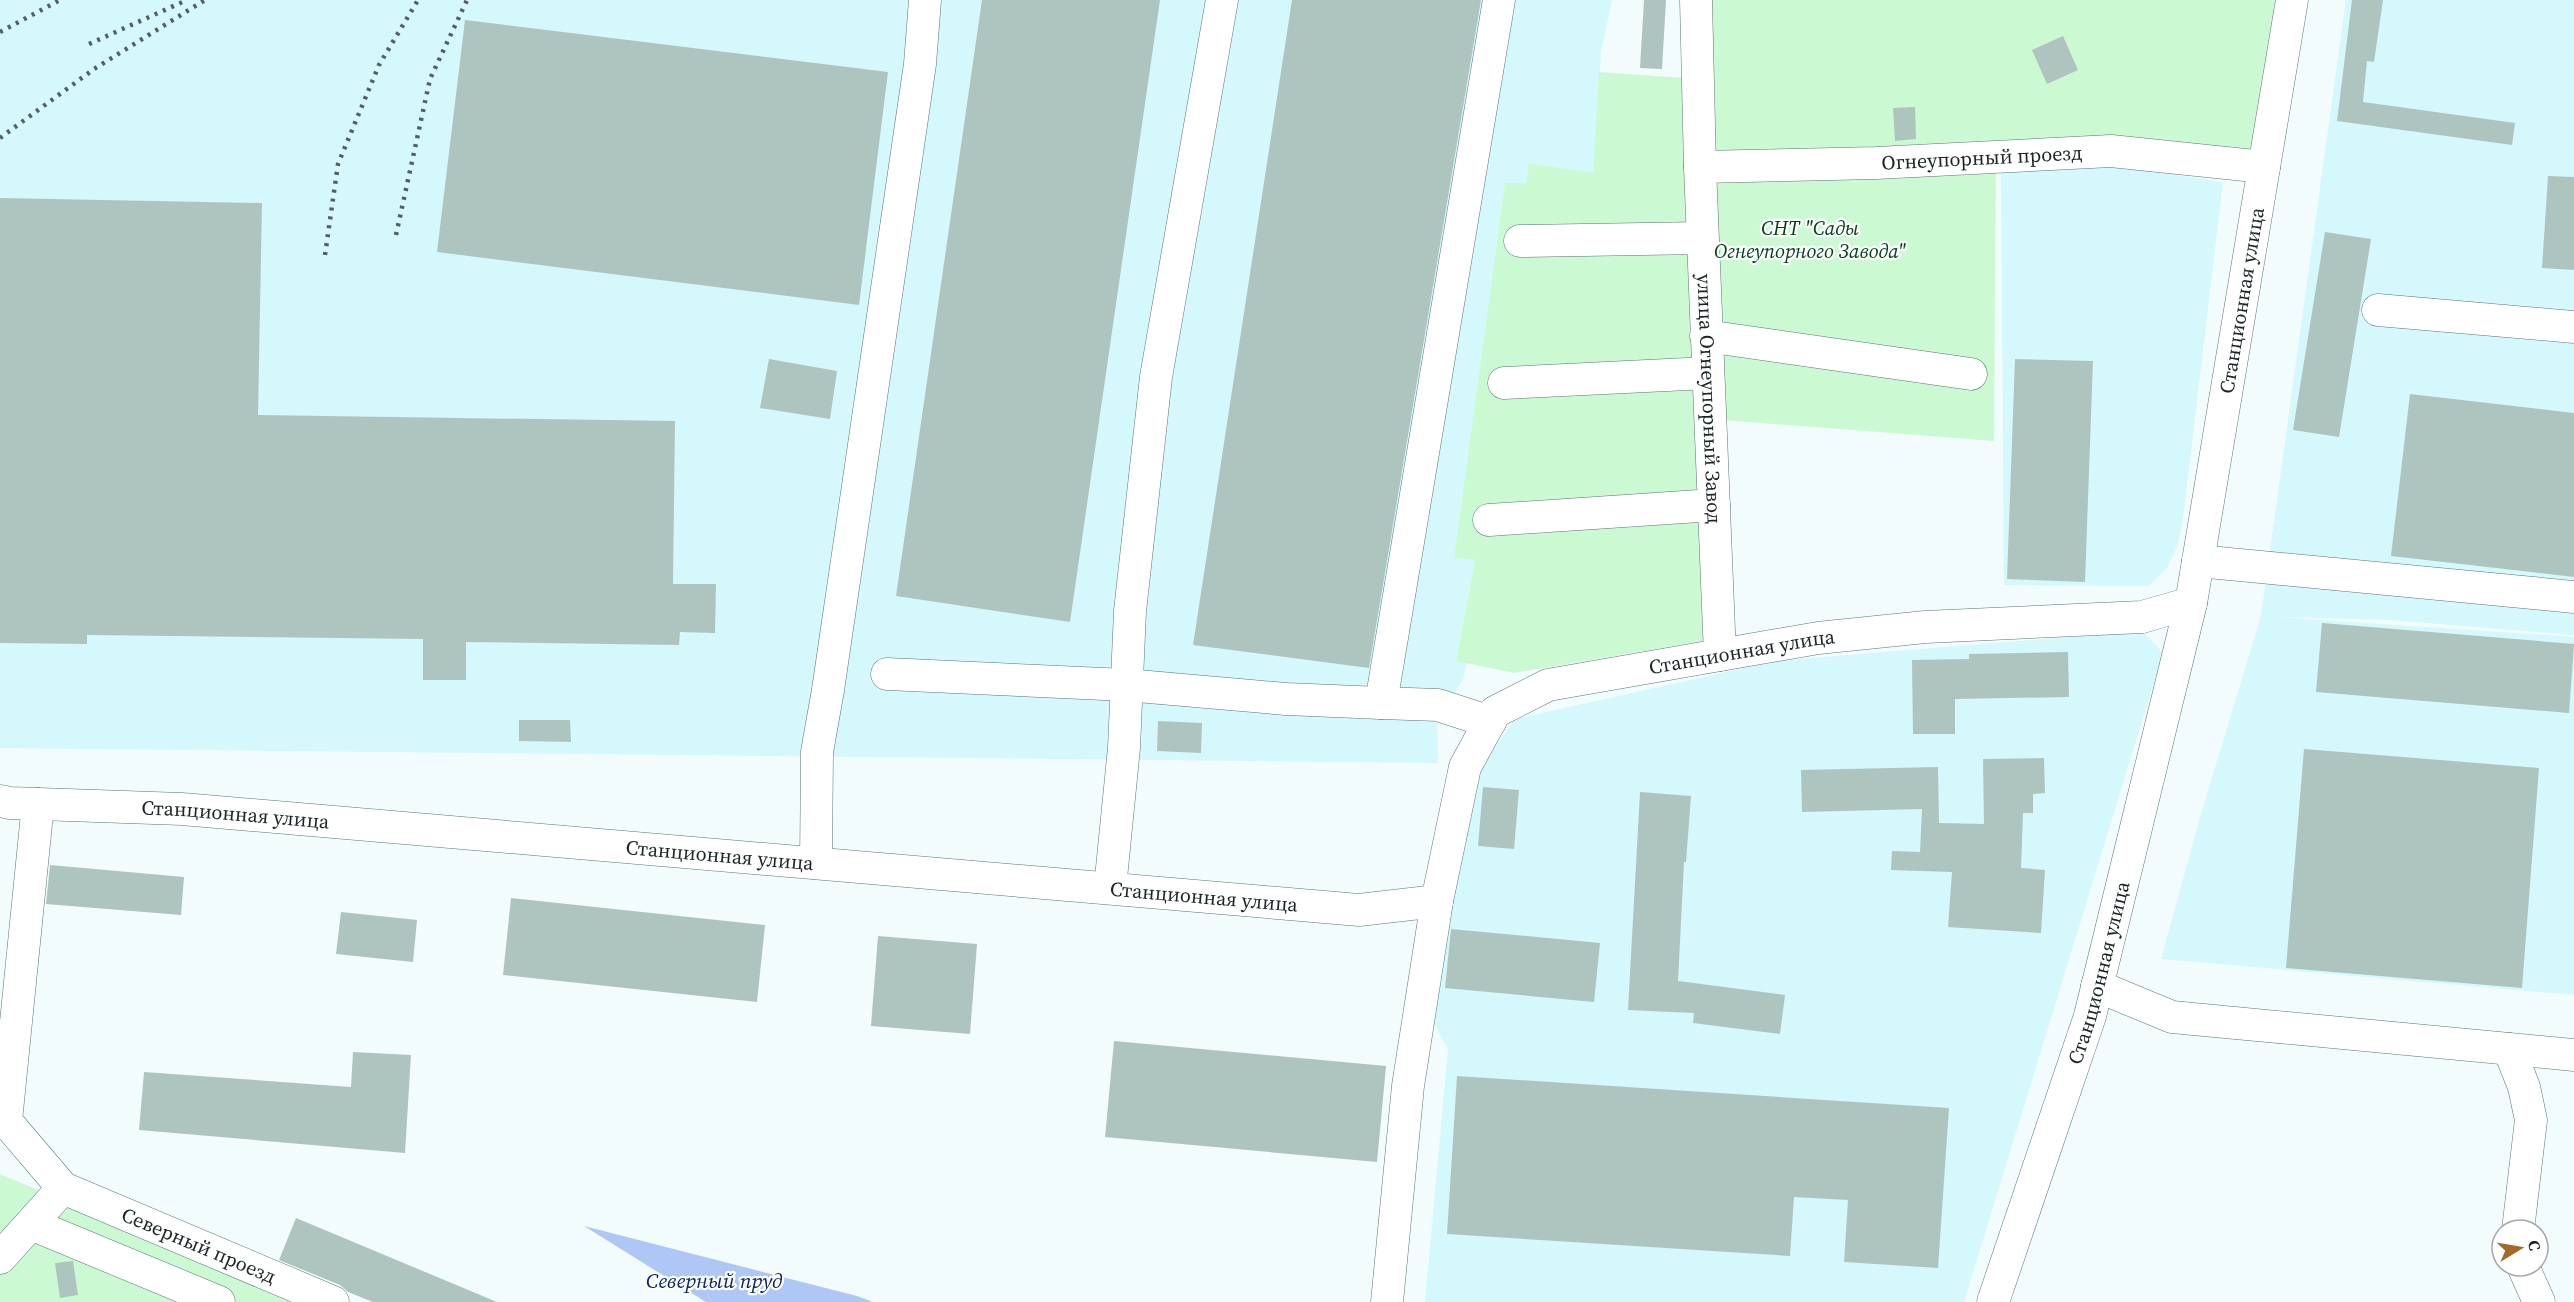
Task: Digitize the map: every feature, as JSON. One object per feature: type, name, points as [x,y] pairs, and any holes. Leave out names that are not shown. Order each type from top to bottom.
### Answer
[{"type":"street","points":[[816,863],[817,752],[920,64],[925,0]]},
{"type":"street","points":[[1110,888],[1124,748],[1130,611],[1156,377],[1222,0]]},
{"type":"street","points":[[1381,704],[1499,0]]},
{"type":"street","name":"улица Огнеупорный Завод","points":[[1695,0],[1702,238],[1720,655]]},
{"type":"street","name":"Станционная улица","points":[[1993,1302],[2090,1016],[2191,603],[2292,0]]},
{"type":"street","name":"Огнеупорный проезд","points":[[1700,167],[1876,163],[2111,151],[2264,167]]},
{"type":"street","points":[[1520,241],[1702,238]]},
{"type":"street","points":[[2378,310],[2574,327]]},
{"type":"street","points":[[1706,336],[1971,374]]},
{"type":"street","points":[[1504,383],[1708,373]]},
{"type":"street","points":[[1489,520],[1714,505]]},
{"type":"street","points":[[2198,561],[2574,597]]},
{"type":"street","name":"Станционная улица","points":[[1387,1302],[1408,1086],[1437,901],[1465,767],[1496,712],[1548,685],[1818,638],[1925,627],[2142,617],[2191,603]]},
{"type":"street","points":[[887,674],[1126,685],[1286,699],[1438,705],[1490,722]]},
{"type":"street","points":[[0,1258],[63,1188],[6,1121],[12,805]]},
{"type":"street","name":"Станционная улица","points":[[12,805],[182,809],[1359,910],[1437,901]]},
{"type":"street","points":[[2097,986],[2172,1017],[2574,1055]]},
{"type":"street","points":[[2510,1049],[2524,1087],[2530,1120],[2519,1218]]},
{"type":"street","name":"Северный проезд","points":[[63,1188],[333,1302]]},
{"type":"street","points":[[31,1224],[219,1302]]},
{"type":"street","points":[[2528,1278],[2539,1302]]},
{"type":"shaded area","points":[[0,0],[1612,0],[1601,52],[1593,174],[1530,163],[1526,183],[1505,184],[1454,558],[1475,560],[1456,660],[1467,660],[1463,680],[1451,698],[1437,696],[1438,763],[0,748]]},
{"type":"shaded area","points":[[2346,0],[2574,0],[2574,635],[2391,620],[2275,617],[2574,637],[2574,995],[2161,959],[2201,814],[2261,616]]},
{"type":"shaded area","points":[[2118,166],[2223,182],[2183,519],[2177,547],[2167,568],[2149,586],[2004,585],[2001,168]]},
{"type":"shaded area","points":[[2142,631],[2163,653],[1964,1302],[1425,1302],[1448,1049],[1432,1020],[1469,783],[1515,719],[1776,661]]},
{"type":"green space","name":"СНТ \"Сады Огнеупорного Завода\"","points":[[1710,0],[2282,0],[2256,156],[1996,145],[1994,441],[1696,418],[1703,641],[1514,673],[1456,661],[1475,560],[1454,558],[1505,183],[1526,183],[1529,163],[1593,173],[1599,72],[1712,80]]},
{"type":"green space","points":[[0,1174],[306,1302],[0,1302]]},
{"type":"water","name":"Северный пруд","points":[[584,1226],[857,1296],[873,1302],[706,1302]]},
{"type":"building","points":[[982,0],[1160,0],[1070,622],[896,596]]},
{"type":"building","points":[[1292,0],[1481,0],[1369,668],[1193,645]]},
{"type":"building","points":[[1644,0],[1666,0],[1662,69],[1640,68]]},
{"type":"building","points":[[2352,0],[2383,0],[2374,62],[2367,61],[2363,102],[2515,123],[2512,145],[2337,121]]},
{"type":"building","points":[[465,20],[888,72],[859,305],[437,252]]},
{"type":"building","points":[[2063,36],[2078,70],[2047,84],[2032,50]]},
{"type":"building","points":[[1915,107],[1916,139],[1895,141],[1893,108]]},
{"type":"building","points":[[2548,176],[2574,177],[2574,270],[2542,268]]},
{"type":"building","points":[[0,198],[262,203],[258,415],[675,421],[673,584],[716,584],[715,633],[680,632],[679,645],[466,642],[466,680],[423,680],[423,639],[87,635],[87,644],[0,643]]},
{"type":"building","points":[[2325,232],[2371,239],[2339,437],[2293,430]]},
{"type":"building","points":[[769,359],[837,371],[830,419],[760,408]]},
{"type":"building","points":[[2015,359],[2093,361],[2085,582],[2007,579]]},
{"type":"building","points":[[2410,394],[2574,413],[2574,577],[2391,556]]},
{"type":"building","points":[[2322,623],[2574,644],[2569,713],[2316,692]]},
{"type":"building","points":[[2068,652],[2069,697],[1955,699],[1955,734],[1913,734],[1912,660],[1969,659],[1969,654]]},
{"type":"building","points":[[519,720],[570,720],[571,742],[519,741]]},
{"type":"building","points":[[1158,721],[1202,723],[1201,753],[1157,751]]},
{"type":"building","points":[[2304,749],[2539,768],[2522,988],[2286,968]]},
{"type":"building","points":[[2044,758],[2045,793],[2033,794],[2033,813],[2023,813],[2021,868],[2045,870],[2041,933],[1948,927],[1952,872],[1891,870],[1892,851],[1920,852],[1922,809],[1802,812],[1801,770],[1938,767],[1939,823],[1984,824],[1983,759]]},
{"type":"building","points":[[1483,787],[1519,790],[1514,849],[1478,846]]},
{"type":"building","points":[[1640,792],[1691,796],[1686,862],[1684,862],[1678,981],[1785,995],[1780,1034],[1693,1023],[1694,1013],[1628,1010]]},
{"type":"building","points":[[50,865],[184,877],[181,915],[46,904]]},
{"type":"building","points":[[511,898],[765,925],[757,1002],[503,975]]},
{"type":"building","points":[[341,912],[417,920],[413,962],[336,954]]},
{"type":"building","points":[[1451,929],[1600,943],[1594,1002],[1445,988]]},
{"type":"building","points":[[878,936],[977,944],[970,1034],[871,1026]]},
{"type":"building","points":[[1114,1041],[1386,1066],[1377,1162],[1105,1137]]},
{"type":"building","points":[[353,1052],[411,1055],[405,1153],[139,1130],[144,1072],[351,1087]]},
{"type":"building","points":[[1457,1076],[1949,1108],[1938,1268],[1844,1262],[1848,1200],[1794,1197],[1790,1256],[1447,1234]]},
{"type":"building","points":[[296,1218],[497,1302],[373,1302],[348,1292],[340,1285],[279,1260]]},
{"type":"building","points":[[73,1261],[78,1295],[60,1298],[55,1263]]},
{"type":"railway","points":[[0,32],[60,0]]},
{"type":"railway","points":[[89,44],[187,0]]},
{"type":"railway","points":[[0,138],[94,69],[205,0]]},
{"type":"railway","points":[[325,255],[338,164],[379,65],[418,0]]},
{"type":"railway","points":[[396,235],[430,79],[467,0]]}]
